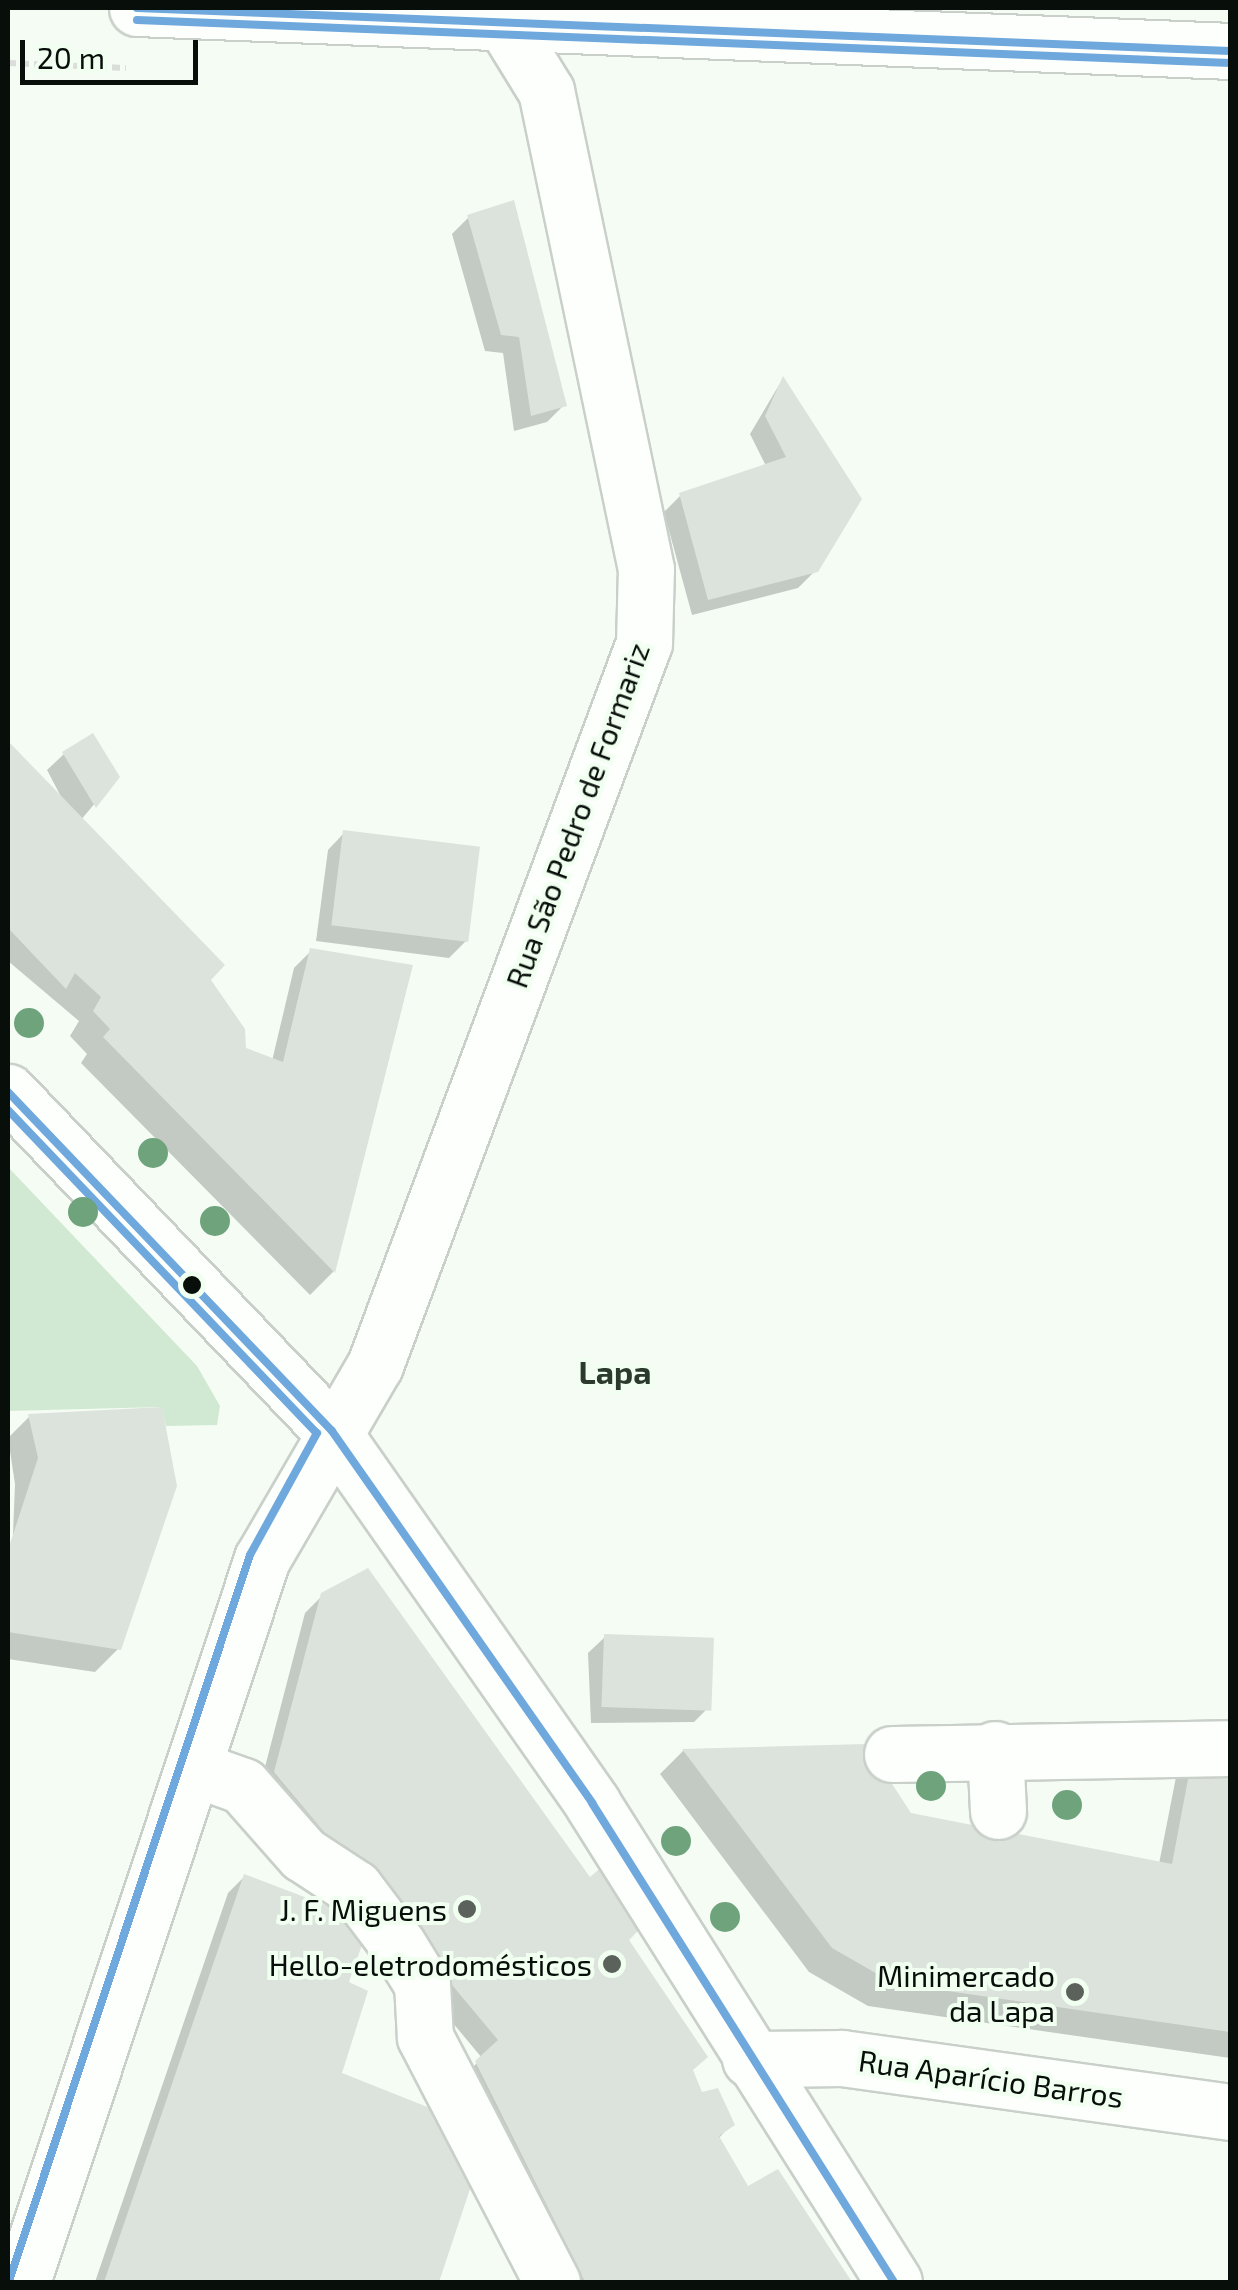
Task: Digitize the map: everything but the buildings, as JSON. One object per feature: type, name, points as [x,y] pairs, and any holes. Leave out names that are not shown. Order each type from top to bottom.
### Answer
[{"type":"street","points":[[138,8],[500,14],[1230,50]]},
{"type":"street","name":"Rua São Pedro de Formariz","points":[[22,2282],[262,1559],[332,1431],[374,1365],[644,643],[646,569],[546,91],[500,14]]},
{"type":"street","points":[[8,1092],[332,1431],[592,1804],[894,2282]]},
{"type":"street","points":[[892,1754],[996,1749],[1230,1748]]},
{"type":"street","points":[[996,1749],[998,1811]]},
{"type":"street","points":[[193,1768],[243,1786],[302,1854],[355,1888],[398,1945],[422,1984],[425,2036],[552,2282]]},
{"type":"street","name":"Rua Aparício Barros","points":[[750,2059],[842,2058],[1230,2112]]},
{"type":"green space","points":[[8,1167],[197,1366],[220,1406],[217,1425],[166,1426],[161,1407],[8,1411]]},
{"type":"transit line","points":[[137,8],[1230,51]]},
{"type":"transit line","points":[[137,20],[1230,63]]},
{"type":"transit line","points":[[8,1092],[332,1431],[592,1803],[894,2282]]},
{"type":"transit line","points":[[8,1110],[317,1433],[250,1555],[10,2278]]},
{"type":"place","name":"J. F. Miguens","points":[[467,1909]]},
{"type":"place","name":"Hello-eletrodomésticos","points":[[612,1964]]},
{"type":"place","name":"Minimercado da Lapa","points":[[1075,1992]]},
{"type":"district","name":"Lapa","points":[[615,1371]]}]
